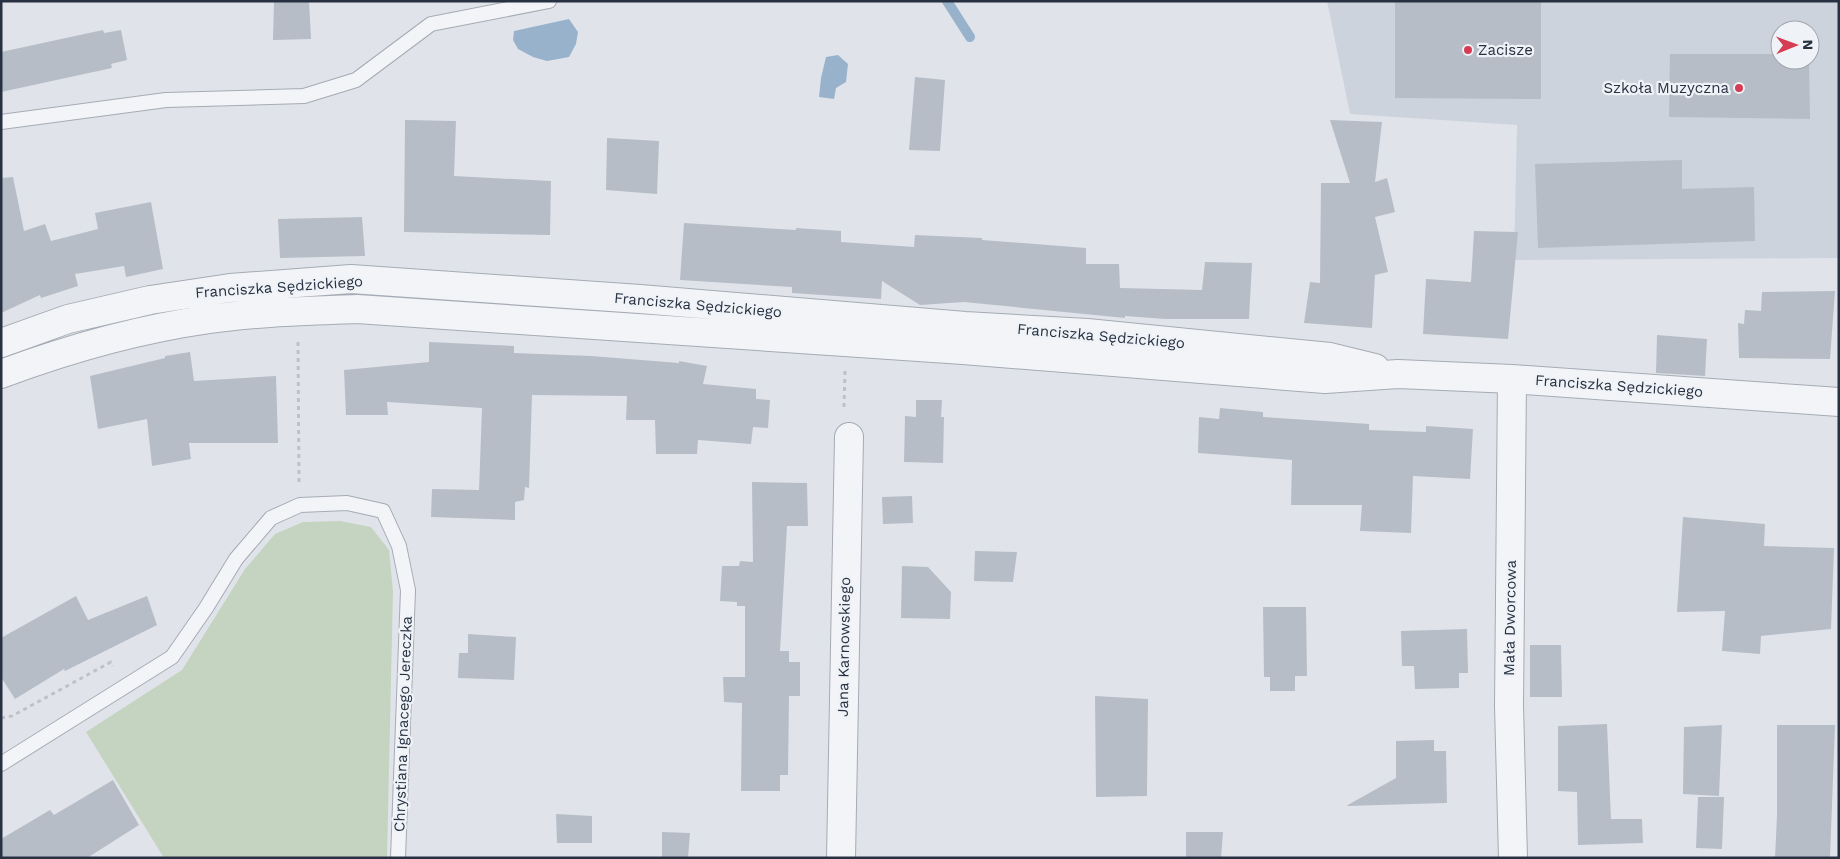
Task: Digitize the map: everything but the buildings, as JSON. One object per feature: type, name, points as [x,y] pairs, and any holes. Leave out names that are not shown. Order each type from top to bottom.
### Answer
[{"type":"street","name":"Franciszka Sędzickiego","points":[[1,343],[68,319],[150,300],[230,288],[351,280],[650,300],[965,326],[1096,334],[1330,357],[1398,374]]},
{"type":"street","name":"Franciszka Sędzickiego","points":[[1,374],[52,355],[149,330],[210,319],[297,311],[357,309],[963,350],[1325,380],[1398,374],[1512,379],[1839,402]]},
{"type":"street","name":"Mała Dworcowa","points":[[1512,379],[1509,706],[1512,858]]},
{"type":"street","name":"Jana Karnowskiego","points":[[841,858],[846,424]]},
{"type":"lane","points":[[1,122],[166,100],[304,96],[356,80],[431,24],[549,1]]},
{"type":"lane","name":"Chrystiana Ignacego Jereczka","points":[[300,505],[347,503],[384,511],[399,546],[408,590],[398,858]]},
{"type":"lane","points":[[1,764],[172,657],[206,608],[236,559],[271,518],[300,505]]},
{"type":"path","points":[[297,311],[300,505]]},
{"type":"path","points":[[845,366],[846,424]]},
{"type":"path","points":[[1,718],[12,716],[111,662],[125,686]]},
{"type":"shaded area","points":[[1327,1],[1839,1],[1839,258],[1514,260],[1517,125],[1350,114]]},
{"type":"green space","points":[[340,521],[371,527],[389,550],[393,591],[387,858],[164,858],[86,732],[182,670],[245,569],[275,534],[303,522]]},
{"type":"water","points":[[569,19],[578,32],[576,44],[569,57],[547,61],[533,57],[518,49],[513,40],[514,31]]},
{"type":"water","points":[[838,55],[848,64],[846,82],[836,88],[834,99],[819,97],[826,57]]},
{"type":"waterway","points":[[947,1],[970,37]]},
{"type":"place","name":"Zacisze","points":[[1468,50]]},
{"type":"place","name":"Szkoła Muzyczna","points":[[1739,88]]}]
